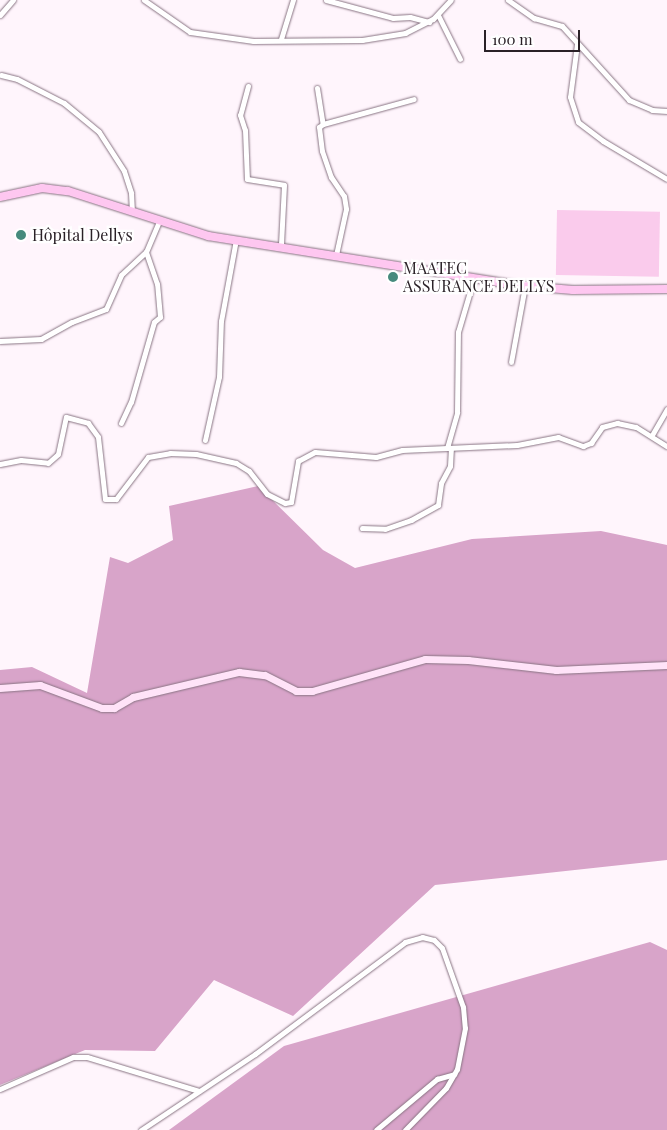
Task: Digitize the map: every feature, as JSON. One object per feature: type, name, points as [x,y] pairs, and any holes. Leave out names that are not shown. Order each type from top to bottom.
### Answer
[{"type":"main road","points":[[0,197],[42,188],[68,191],[132,211],[159,222],[208,236],[281,245],[525,286],[573,290],[667,289]]},
{"type":"street","points":[[0,15],[13,0]]},
{"type":"street","points":[[144,0],[190,32],[234,40],[382,37],[405,33],[429,22],[451,0]]},
{"type":"street","points":[[282,39],[293,0]]},
{"type":"street","points":[[326,0],[393,18],[410,17],[429,22]]},
{"type":"street","points":[[508,0],[534,18],[562,26],[629,100],[652,110],[667,111]]},
{"type":"street","points":[[438,15],[460,59]]},
{"type":"street","points":[[577,44],[570,97],[578,122],[603,141],[667,179]]},
{"type":"street","points":[[0,73],[58,99],[99,132],[124,171],[131,193],[132,211]]},
{"type":"street","points":[[248,86],[240,115],[246,130],[247,179],[284,185],[281,245]]},
{"type":"street","points":[[317,88],[323,124]]},
{"type":"street","points":[[336,255],[346,209],[344,196],[331,176],[322,151],[319,127],[323,124],[414,99]]},
{"type":"street","points":[[0,341],[40,340],[72,322],[104,310],[110,305],[121,275],[146,252],[159,222]]},
{"type":"street","points":[[205,440],[219,377],[220,321],[236,239]]},
{"type":"street","points":[[121,423],[133,394],[154,322],[160,317],[157,284],[146,252]]},
{"type":"street","points":[[362,528],[385,529],[411,520],[438,505],[441,482],[450,466],[449,448],[458,412],[458,332],[474,278]]},
{"type":"street","points":[[512,362],[525,286]]},
{"type":"street","points":[[652,435],[667,409]]},
{"type":"street","points":[[0,464],[21,460],[48,463],[58,454],[66,417],[88,423],[98,437],[105,499],[116,499],[148,457],[170,453],[196,454],[236,463],[249,471],[266,494],[285,503],[291,502],[298,461],[315,452],[376,456],[402,450],[517,445],[558,437],[586,446],[602,427],[617,423],[636,427],[652,435],[667,446]]},
{"type":"street","points":[[0,688],[40,685],[90,706],[108,708],[133,697],[238,672],[265,675],[296,691],[312,691],[425,659],[468,660],[556,670],[667,665]]},
{"type":"street","points":[[141,1130],[416,937],[428,938],[442,948],[463,1007],[463,1049],[454,1074],[446,1088],[405,1130]]},
{"type":"street","points":[[0,1089],[73,1057],[87,1057],[199,1091]]},
{"type":"street","points":[[376,1130],[437,1079],[454,1074]]},
{"type":"shaded area","points":[[557,210],[660,212],[659,277],[556,275]]},
{"type":"shaded area","points":[[258,486],[323,550],[355,568],[472,539],[601,531],[667,545],[667,860],[435,885],[293,1016],[214,980],[155,1051],[85,1050],[0,1085],[0,670],[32,667],[87,693],[110,557],[128,563],[173,540],[169,506]]},
{"type":"shaded area","points":[[650,942],[667,950],[667,1130],[169,1130],[284,1046]]},
{"type":"place","name":"Hôpital Dellys","points":[[21,235]]},
{"type":"place","name":"MAATEC ASSURANCE DELLYS","points":[[393,277]]}]
